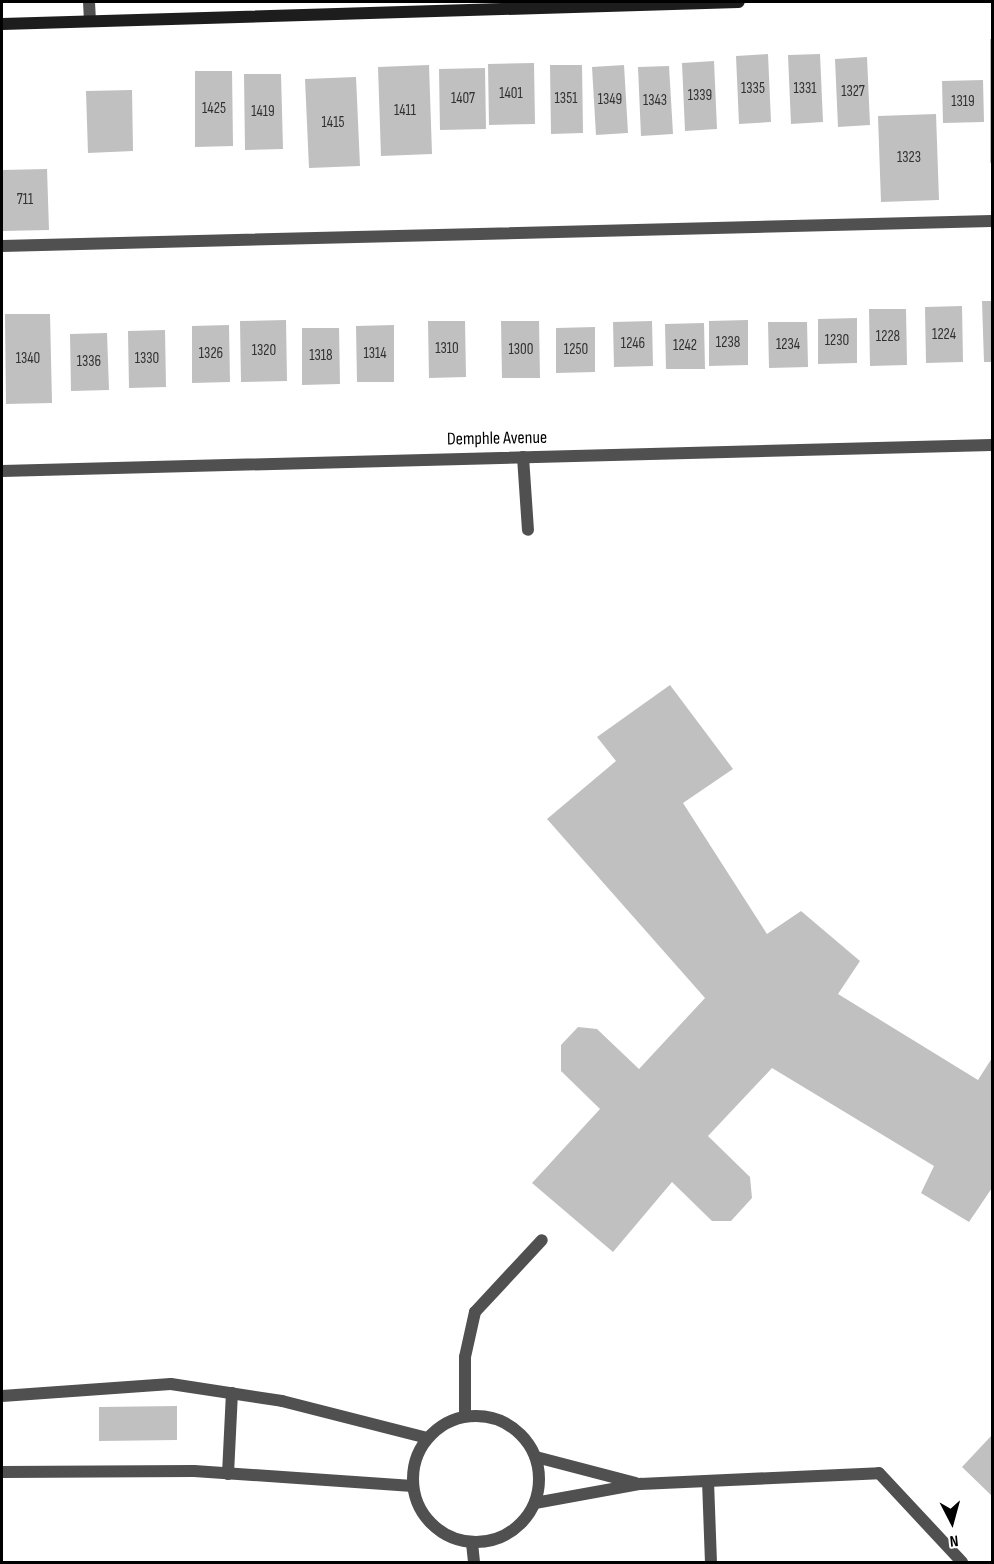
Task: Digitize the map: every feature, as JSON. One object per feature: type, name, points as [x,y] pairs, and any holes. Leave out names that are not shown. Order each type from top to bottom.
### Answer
[{"type":"street","points":[[89,2],[90,20]]},
{"type":"street","points":[[2,24],[623,3],[739,2]]},
{"type":"street","points":[[2,246],[993,221]]},
{"type":"street","name":"Demphle Avenue","points":[[2,471],[993,445]]},
{"type":"street","points":[[523,457],[528,530]]},
{"type":"street","points":[[465,1416],[465,1357],[475,1312],[542,1240]]},
{"type":"street","points":[[2,1396],[171,1384],[282,1401],[427,1438]]},
{"type":"street","points":[[228,1474],[232,1393]]},
{"type":"street","points":[[465,1416],[488,1417],[507,1424],[525,1437],[536,1457],[540,1478],[535,1503],[523,1522],[506,1535],[472,1543],[451,1538],[432,1526],[419,1508],[412,1486],[416,1457],[427,1438],[444,1423],[465,1416]]},
{"type":"street","points":[[536,1457],[640,1484]]},
{"type":"street","points":[[2,1472],[228,1474],[412,1486]]},
{"type":"street","points":[[535,1503],[640,1484],[879,1473],[962,1563]]},
{"type":"street","points":[[708,1481],[711,1563]]},
{"type":"street","points":[[472,1543],[474,1563]]},
{"type":"building","points":[[990,39],[992,39],[992,163],[990,163]]},
{"type":"building","points":[[768,54],[771,122],[739,124],[736,56]]},
{"type":"building","points":[[820,54],[823,122],[791,124],[788,55]]},
{"type":"building","points":[[867,57],[870,125],[838,127],[835,59]]},
{"type":"building","points":[[714,61],[717,129],[685,131],[682,63]]},
{"type":"building","points":[[534,63],[535,124],[489,125],[488,64]]},
{"type":"building","points":[[429,65],[432,154],[381,156],[378,67]]},
{"type":"building","points":[[550,65],[582,65],[583,133],[551,134]]},
{"type":"building","points":[[624,65],[628,133],[596,135],[592,67]]},
{"type":"building","points":[[669,66],[673,134],[641,136],[638,67]]},
{"type":"building","points":[[485,68],[486,129],[440,130],[439,69]]},
{"type":"building","points":[[195,71],[232,71],[233,146],[195,147]]},
{"type":"building","points":[[244,74],[281,74],[283,149],[245,150]]},
{"type":"building","points":[[356,77],[360,166],[309,168],[305,79]]},
{"type":"building","points":[[983,80],[984,122],[943,123],[942,81]]},
{"type":"building","points":[[132,90],[133,151],[88,153],[86,91]]},
{"type":"building","points":[[936,114],[939,200],[881,202],[878,116]]},
{"type":"building","points":[[47,169],[49,230],[3,231],[2,170]]},
{"type":"building","points":[[982,301],[992,301],[992,362],[984,362]]},
{"type":"building","points":[[962,306],[963,362],[926,363],[925,307]]},
{"type":"building","points":[[869,309],[906,309],[907,365],[870,366]]},
{"type":"building","points":[[5,314],[50,314],[52,403],[6,404]]},
{"type":"building","points":[[857,318],[857,363],[818,364],[818,319]]},
{"type":"building","points":[[286,320],[287,381],[241,382],[240,321]]},
{"type":"building","points":[[748,320],[748,365],[709,366],[709,321]]},
{"type":"building","points":[[428,321],[465,321],[466,377],[429,378]]},
{"type":"building","points":[[501,321],[539,321],[540,378],[502,378]]},
{"type":"building","points":[[652,321],[653,366],[614,367],[613,322]]},
{"type":"building","points":[[768,322],[807,322],[808,367],[769,368]]},
{"type":"building","points":[[704,323],[705,369],[666,369],[665,324]]},
{"type":"building","points":[[229,325],[230,382],[192,383],[192,326]]},
{"type":"building","points":[[394,325],[394,382],[357,382],[356,326]]},
{"type":"building","points":[[595,327],[595,372],[556,373],[556,328]]},
{"type":"building","points":[[302,328],[339,328],[340,384],[302,385]]},
{"type":"building","points":[[165,330],[166,387],[129,388],[128,331]]},
{"type":"building","points":[[107,333],[109,390],[71,391],[70,334]]},
{"type":"building","points":[[670,685],[733,769],[683,803],[767,934],[801,911],[860,961],[838,994],[978,1080],[992,1058],[992,1188],[969,1222],[921,1193],[934,1166],[772,1068],[708,1136],[750,1177],[752,1198],[731,1221],[712,1221],[672,1182],[613,1252],[532,1183],[600,1109],[561,1071],[561,1045],[578,1027],[597,1029],[639,1069],[705,998],[547,819],[616,761],[597,737]]},
{"type":"building","points":[[177,1406],[177,1440],[99,1441],[99,1407]]},
{"type":"building","points":[[992,1435],[992,1496],[962,1467]]}]
